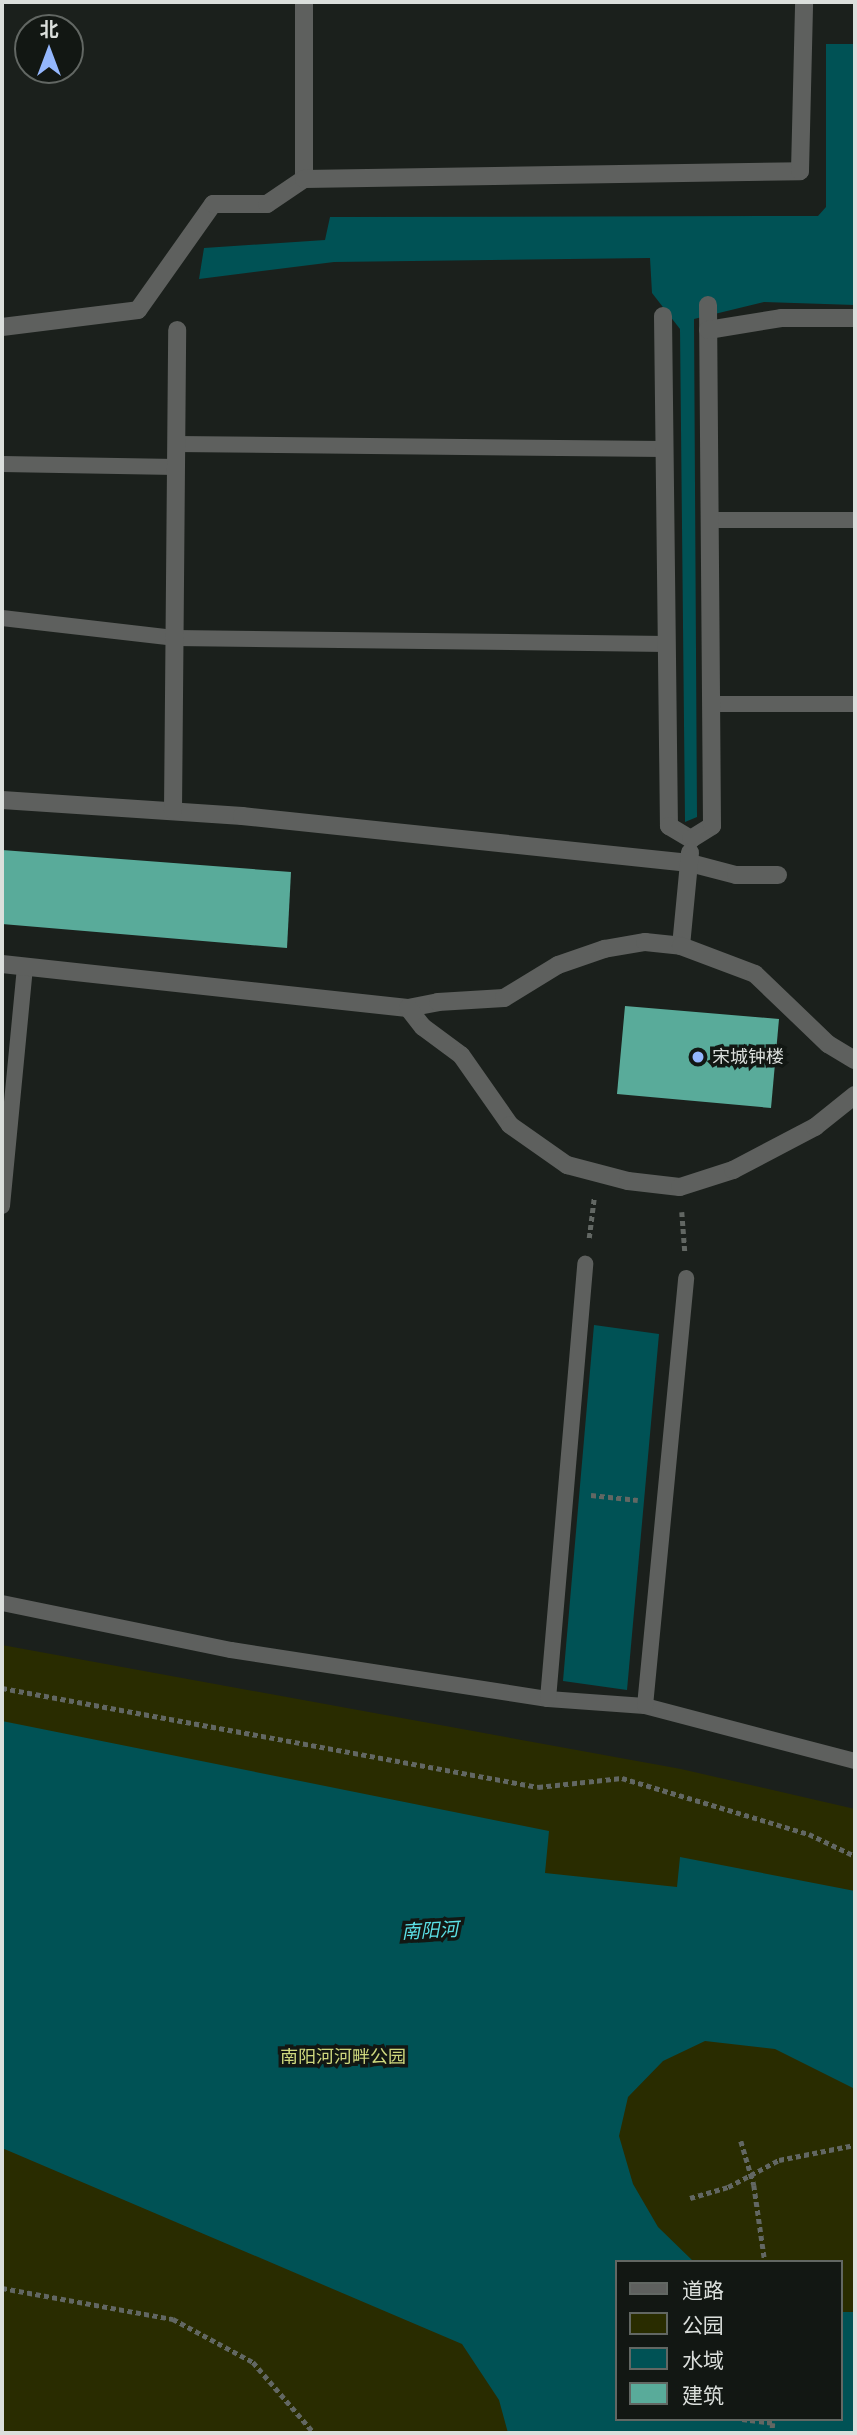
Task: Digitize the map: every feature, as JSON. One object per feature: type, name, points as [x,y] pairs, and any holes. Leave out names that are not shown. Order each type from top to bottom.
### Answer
[{"type":"street","points":[[304,2],[304,179]]},
{"type":"street","points":[[2,327],[138,310],[213,204],[267,204],[304,179],[800,171],[804,2]]},
{"type":"street","points":[[691,839],[712,827],[708,306]]},
{"type":"street","points":[[663,316],[669,827],[691,839]]},
{"type":"street","points":[[708,330],[781,318],[855,318]]},
{"type":"street","points":[[173,811],[177,330]]},
{"type":"street","points":[[2,800],[173,811],[690,863],[736,875],[778,875]]},
{"type":"street","points":[[681,946],[691,839]]},
{"type":"street","points":[[2,964],[408,1009],[505,998],[558,965],[604,949],[645,942],[681,946],[755,974],[828,1044],[855,1060]]},
{"type":"street","points":[[408,1009],[423,1027],[461,1055],[510,1125],[567,1165],[597,1173],[680,1187],[733,1170],[815,1127],[855,1095]]},
{"type":"lane","points":[[176,444],[664,449]]},
{"type":"lane","points":[[2,464],[176,467]]},
{"type":"lane","points":[[709,520],[855,520]]},
{"type":"lane","points":[[2,618],[174,638],[667,645]]},
{"type":"lane","points":[[711,704],[855,704]]},
{"type":"lane","points":[[2,1206],[25,967]]},
{"type":"lane","points":[[548,1699],[585,1264]]},
{"type":"lane","points":[[645,1706],[686,1278]]},
{"type":"lane","points":[[2,1602],[231,1650],[548,1699],[645,1706],[855,1760]]},
{"type":"path","points":[[585,1264],[597,1173]]},
{"type":"path","points":[[680,1187],[686,1278]]},
{"type":"path","points":[[566,1492],[664,1503]]},
{"type":"path","points":[[2,1688],[538,1787],[622,1779],[809,1834],[855,1856]]},
{"type":"path","points":[[741,2141],[752,2173],[765,2260]]},
{"type":"path","points":[[690,2198],[728,2187],[779,2160],[855,2145]]},
{"type":"path","points":[[2,2288],[173,2319],[254,2362],[314,2433]]},
{"type":"path","points":[[758,2421],[773,2423],[772,2433]]},
{"type":"green space","name":"南阳河","points":[[2,1645],[681,1769],[855,1809],[855,2433],[2,2433]]},
{"type":"water","points":[[826,44],[855,44],[855,305],[764,302],[694,319],[697,817],[685,822],[680,329],[652,293],[650,258],[334,262],[199,279],[204,248],[325,240],[330,217],[818,216],[826,207]]},
{"type":"water","points":[[594,1325],[659,1334],[627,1690],[563,1681]]},
{"type":"water","name":"南阳河","points":[[2,1721],[549,1831],[545,1873],[677,1887],[680,1857],[855,1891],[855,2089],[775,2049],[705,2041],[663,2061],[628,2097],[619,2136],[633,2184],[658,2227],[692,2260],[616,2260],[616,2421],[843,2421],[843,2312],[855,2312],[855,2433],[508,2433],[499,2400],[462,2344],[2,2148]]},
{"type":"building","points":[[2,850],[291,872],[287,948],[2,924]]},
{"type":"building","name":"宋城钟楼","points":[[625,1006],[779,1019],[771,1108],[617,1094]]},
{"type":"place","name":"宋城钟楼","points":[[698,1057]]},
{"type":"park label","name":"南阳河河畔公园","points":[[343,2057]]}]
